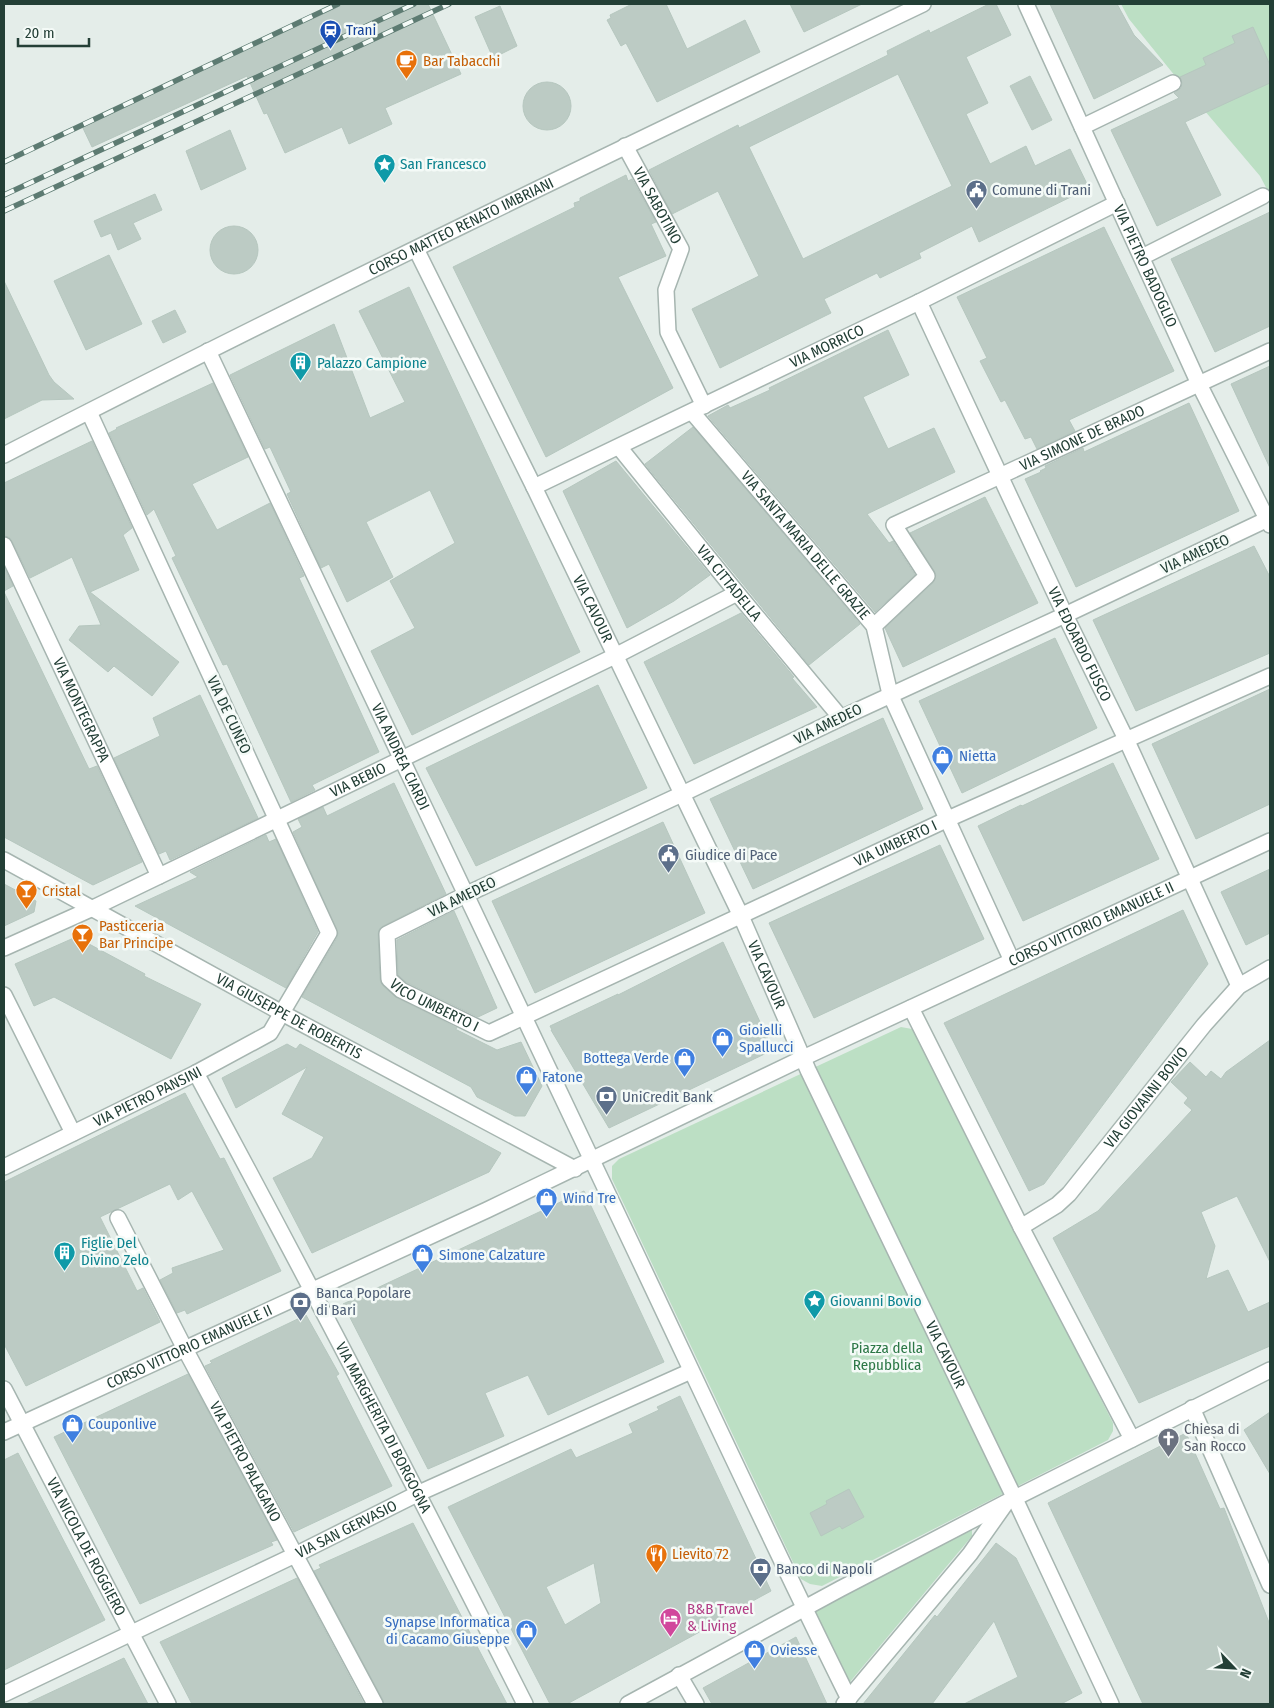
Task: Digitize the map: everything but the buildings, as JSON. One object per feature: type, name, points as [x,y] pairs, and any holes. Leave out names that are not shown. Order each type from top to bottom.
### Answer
[{"type":"street","name":"CORSO MATTEO RENATO IMBRIANI","points":[[4,455],[625,146],[922,4]]},
{"type":"street","name":"VIA PIETRO BADOGLIO","points":[[1026,4],[1199,384],[1269,521]]},
{"type":"street","points":[[1082,127],[1173,83]]},
{"type":"street","name":"VIA SABOTINO","points":[[625,146],[681,248],[666,290],[668,332],[698,409]]},
{"type":"street","points":[[1142,258],[1263,196]]},
{"type":"street","name":"VIA MORRICO","points":[[534,486],[920,302],[1117,203]]},
{"type":"street","name":"VIA CAVOUR","points":[[416,249],[534,486],[741,916],[803,1058],[1011,1500],[1110,1704]]},
{"type":"street","name":"VIA EDOARDO FUSCO","points":[[920,302],[1126,739],[1239,986]]},
{"type":"street","name":"VIA SIMONE DE BRADO","points":[[874,626],[927,576],[894,525],[1270,351]]},
{"type":"street","name":"VIA ANDREA CIARDI","points":[[208,352],[403,759],[465,895],[592,1161]]},
{"type":"street","name":"VIA SANTA MARIA DELLE GRAZIE","points":[[698,409],[874,626],[890,694],[1012,961]]},
{"type":"street","name":"VIA DE CUNEO","points":[[89,412],[329,933],[282,1013]]},
{"type":"street","name":"VIA CITTADELLA","points":[[619,447],[841,718]]},
{"type":"street","name":"VIA AMEDEO","points":[[387,934],[465,895],[890,694],[1269,521]]},
{"type":"street","name":"VIA MONTEGRAPPA","points":[[4,545],[158,876]]},
{"type":"street","name":"VIA BEBIO","points":[[4,948],[93,908],[403,759],[615,656],[737,593]]},
{"type":"street","name":"VIA UMBERTO I","points":[[523,1018],[948,819],[1270,676]]},
{"type":"street","name":"CORSO VITTORIO EMANUELE II","points":[[911,1008],[1270,841]]},
{"type":"street","name":"VIA GIUSEPPE DE ROBERTIS","points":[[4,860],[282,1013],[575,1169]]},
{"type":"street","name":"VICO UMBERTO I","points":[[387,934],[389,979],[401,990],[489,1033],[523,1018]]},
{"type":"street","name":"VIA GIOVANNI BOVIO","points":[[1022,1226],[1057,1205],[1069,1194],[1204,1025],[1239,986],[1270,968]]},
{"type":"street","points":[[4,995],[73,1133]]},
{"type":"street","points":[[1011,1500],[970,1554],[846,1701],[804,1608],[592,1161],[803,1058],[911,1008],[1132,1439]]},
{"type":"street","name":"VIA PIETRO PANSINI","points":[[4,1167],[196,1073],[270,1033],[282,1013]]},
{"type":"street","name":"VIA MARGHERITA DI BORGOGNA","points":[[196,1073],[313,1290],[419,1493],[525,1704]]},
{"type":"street","name":"CORSO VITTORIO EMANUELE II","points":[[4,1432],[592,1161]]},
{"type":"street","name":"VIA PIETRO PALAGANO","points":[[118,1218],[185,1349],[375,1704]]},
{"type":"street","points":[[628,1704],[804,1608],[1011,1500],[1270,1370]]},
{"type":"street","name":"VIA SAN GERVASIO","points":[[4,1694],[295,1555],[419,1493],[691,1371]]},
{"type":"street","name":"VIA NICOLA DE ROGGIERO","points":[[4,1389],[168,1704]]},
{"type":"street","points":[[1192,1408],[1270,1584]]},
{"type":"street","points":[[679,1675],[696,1704]]},
{"type":"green space","points":[[1121,4],[1270,4],[1270,195],[1260,176],[1171,71],[1129,19]]},
{"type":"green space","name":"Piazza della Repubblica","points":[[901,1027],[912,1029],[917,1036],[1113,1423],[1113,1431],[1108,1440],[822,1586],[810,1584],[801,1579],[612,1179],[612,1166],[619,1159]]},
{"type":"green space","points":[[972,1527],[972,1536],[849,1683],[813,1611]]},
{"type":"railway","points":[[4,162],[338,4]]},
{"type":"railway","points":[[4,195],[414,4]]},
{"type":"railway","points":[[4,211],[449,4]]},
{"type":"place","name":"Trani","points":[[330,49]]},
{"type":"place","name":"Bar Tabacchi","points":[[407,80]]},
{"type":"place","name":"San Francesco","points":[[384,183]]},
{"type":"place","name":"Comune di Trani","points":[[976,209]]},
{"type":"place","name":"Palazzo Campione","points":[[301,382]]},
{"type":"place","name":"Nietta","points":[[943,775]]},
{"type":"place","name":"Giudice di Pace","points":[[669,874]]},
{"type":"place","name":"Cristal","points":[[26,910]]},
{"type":"place","name":"Pasticceria Bar Principe","points":[[83,954]]},
{"type":"place","name":"Gioielli Spallucci","points":[[723,1058]]},
{"type":"place","name":"Bottega Verde","points":[[685,1077]]},
{"type":"place","name":"Fatone","points":[[526,1096]]},
{"type":"place","name":"UniCredit Bank","points":[[606,1116]]},
{"type":"place","name":"Wind Tre","points":[[547,1217]]},
{"type":"place","name":"Figlie Del Divino Zelo","points":[[65,1271]]},
{"type":"place","name":"Simone Calzature","points":[[423,1274]]},
{"type":"place","name":"Giovanni Bovio","points":[[814,1320]]},
{"type":"place","name":"Banca Popolare di Bari","points":[[300,1321]]},
{"type":"place","name":"Couponlive","points":[[72,1443]]},
{"type":"place","name":"Chiesa di San Rocco","points":[[1168,1457]]},
{"type":"place","name":"Lievito 72","points":[[656,1573]]},
{"type":"place","name":"Banco di Napoli","points":[[760,1588]]},
{"type":"place","name":"B&B Travel & Living","points":[[671,1637]]},
{"type":"place","name":"Synapse Informatica di Cacamo Giuseppe","points":[[526,1650]]},
{"type":"place","name":"Oviesse","points":[[754,1669]]}]
